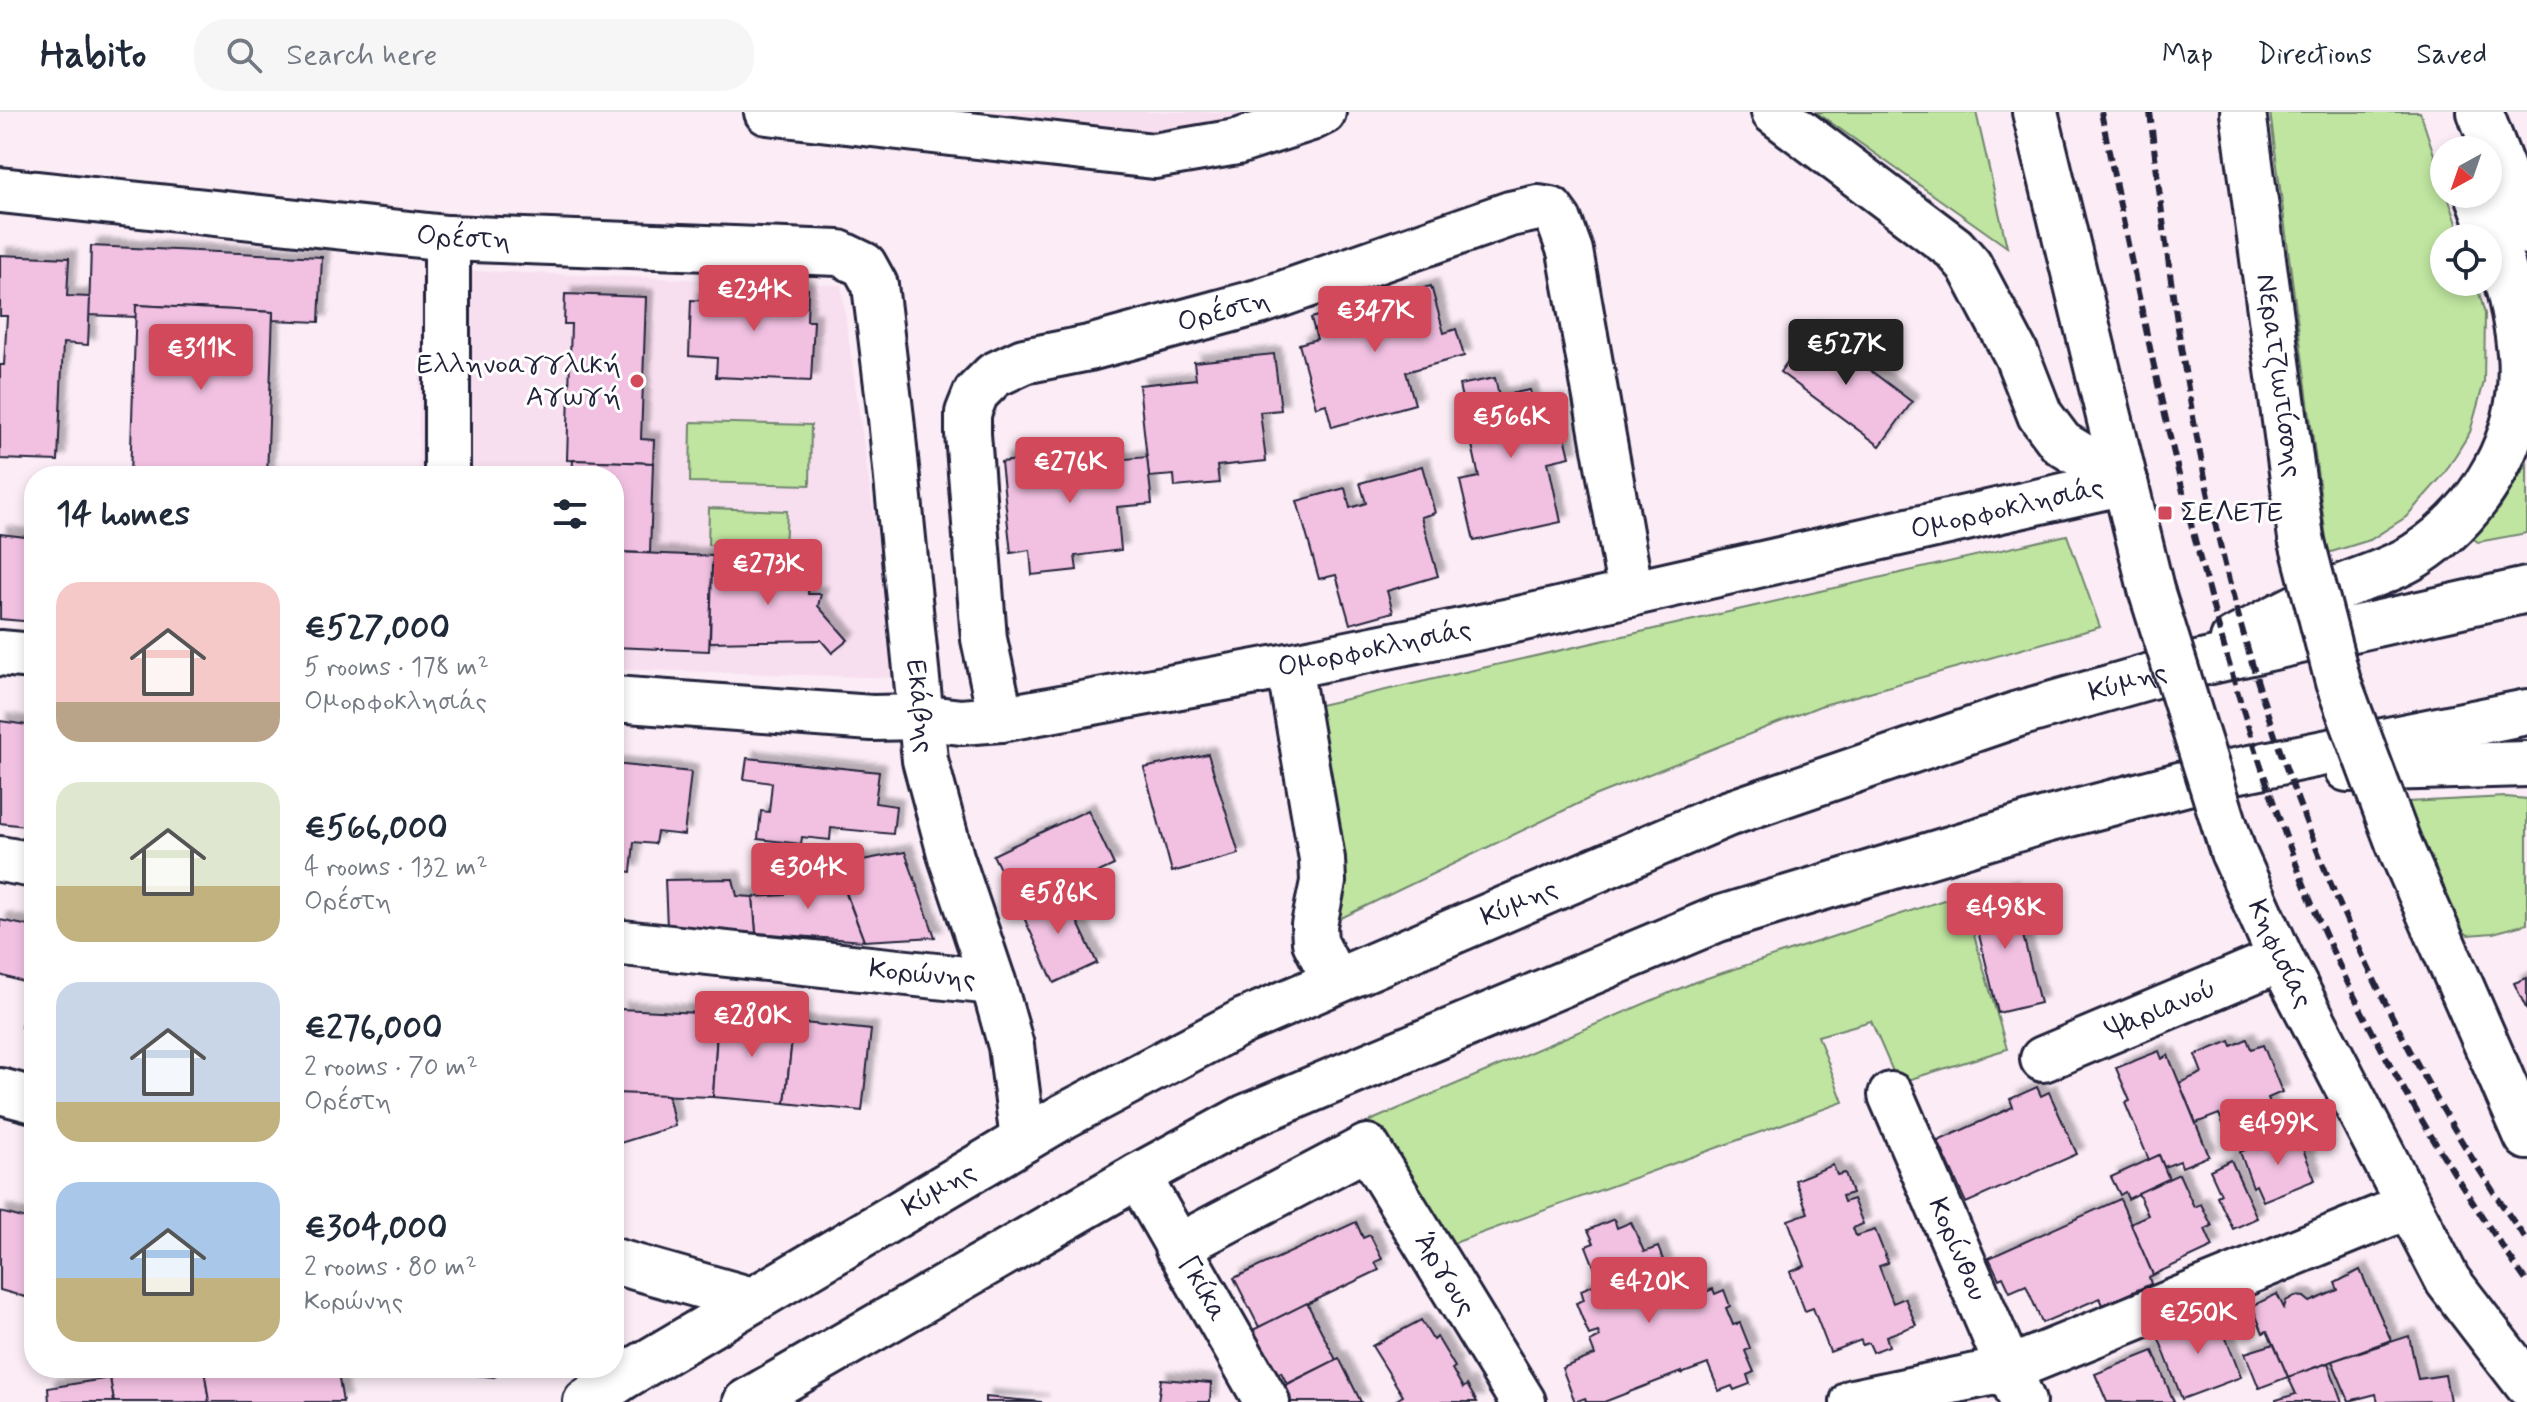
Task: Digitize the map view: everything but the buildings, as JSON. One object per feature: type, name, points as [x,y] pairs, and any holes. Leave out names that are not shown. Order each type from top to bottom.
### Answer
[{"type":"street","points":[[767,112],[1154,156],[1237,142],[1323,112]]},
{"type":"street","points":[[1774,112],[1954,248],[1969,265],[2017,356],[2040,415],[2047,425],[2061,443],[2125,482]]},
{"type":"street","name":"Κηφισίας","points":[[2035,112],[2152,593],[2233,852],[2281,959],[2448,1281],[2527,1384]]},
{"type":"street","name":"Νερατζιωτίσσης","points":[[2243,112],[2301,538],[2338,682],[2398,842],[2527,1137]]},
{"type":"street","points":[[2451,112],[2459,136]]},
{"type":"street","points":[[2480,112],[2527,232]]},
{"type":"street","name":"Ορέστη","points":[[0,190],[447,238],[839,253],[864,265]]},
{"type":"street","name":"Ορέστη","points":[[1001,719],[984,639],[968,434],[968,413],[976,393],[994,375],[1024,361],[1089,348],[1262,301],[1538,208],[1551,210],[1559,221],[1570,251],[1631,594]]},
{"type":"street","points":[[2175,669],[2319,596],[2413,557],[2462,517],[2501,463],[2519,395],[2521,357],[2515,314],[2482,208]]},
{"type":"street","points":[[447,238],[447,466]]},
{"type":"street","name":"Εκάβης","points":[[864,265],[875,285],[877,300],[925,760],[951,857],[1011,1046],[1023,1140]]},
{"type":"street","name":"Ομορφοκλησιάς","points":[[624,700],[872,718],[919,717],[961,722],[1001,719],[1289,666],[1510,621],[2125,482]]},
{"type":"street","name":"Κύμης","points":[[624,1376],[1064,1116],[1244,1021],[1727,814],[2018,714],[2175,669],[2527,590]]},
{"type":"street","points":[[0,653],[24,655]]},
{"type":"street","points":[[1289,666],[1322,859],[1323,882],[1314,925],[1315,942],[1335,981]]},
{"type":"street","points":[[746,1402],[1246,1117],[1718,919],[2046,820],[2225,773],[2527,712]]},
{"type":"street","points":[[2225,773],[2527,764]]},
{"type":"street","points":[[0,859],[24,863]]},
{"type":"street","name":"Κορώνης","points":[[624,943],[993,982]]},
{"type":"street","name":"Ψαριανού","points":[[2043,1059],[2281,959]]},
{"type":"street","points":[[0,1091],[24,1097]]},
{"type":"street","name":"Κορίνθου","points":[[1891,1095],[2016,1385]]},
{"type":"street","name":"Άργους","points":[[1177,1247],[1367,1147],[1523,1402]]},
{"type":"street","name":"Γκίκα","points":[[1138,1176],[1267,1402]]},
{"type":"street","points":[[1853,1402],[2016,1385],[2409,1206]]},
{"type":"street","points":[[624,1264],[752,1300]]},
{"type":"street","name":"Κύμης","points":[[586,1402],[622,1378]]},
{"type":"shaded area","points":[[948,112],[1274,112],[1160,148]]},
{"type":"shaded area","name":"Ελληνοαγγλική Αγωγή","points":[[421,269],[841,285],[897,678],[624,669],[624,466],[418,466]]},
{"type":"green space","points":[[1816,112],[1976,112],[2007,247]]},
{"type":"green space","points":[[2270,112],[2420,112],[2430,142],[2430,208],[2452,208],[2457,224],[2430,224],[2430,296],[2480,296],[2485,314],[2484,382],[2470,432],[2444,474],[2406,517],[2370,540],[2328,553]]},
{"type":"green space","points":[[691,422],[811,425],[810,485],[690,482]]},
{"type":"green space","points":[[2527,463],[2527,533],[2478,542],[2472,538],[2500,508]]},
{"type":"green space","points":[[709,508],[787,511],[785,547],[708,545]]},
{"type":"green space","points":[[2067,535],[2100,627],[1820,706],[1594,796],[1333,922],[1298,710]]},
{"type":"green space","points":[[2506,797],[2527,799],[2527,924],[2493,933],[2468,935],[2447,917],[2408,802]]},
{"type":"green space","points":[[1962,894],[2007,1049],[1898,1083],[1871,1021],[1818,1036],[1843,1102],[1446,1246],[1365,1123],[1695,982]]},
{"type":"railway","points":[[2101,112],[2161,399],[2208,589],[2265,777],[2298,869],[2344,976],[2400,1082],[2462,1185],[2527,1282]]},
{"type":"railway","points":[[2150,112],[2170,272],[2206,484],[2242,629],[2270,722],[2339,903],[2380,991],[2474,1161],[2527,1241]]},
{"type":"place","name":"Ελληνοαγγλική Αγωγή","points":[[637,381]]},
{"type":"place","name":"ΣΕΛΕΤΕ","points":[[2165,513]]}]
